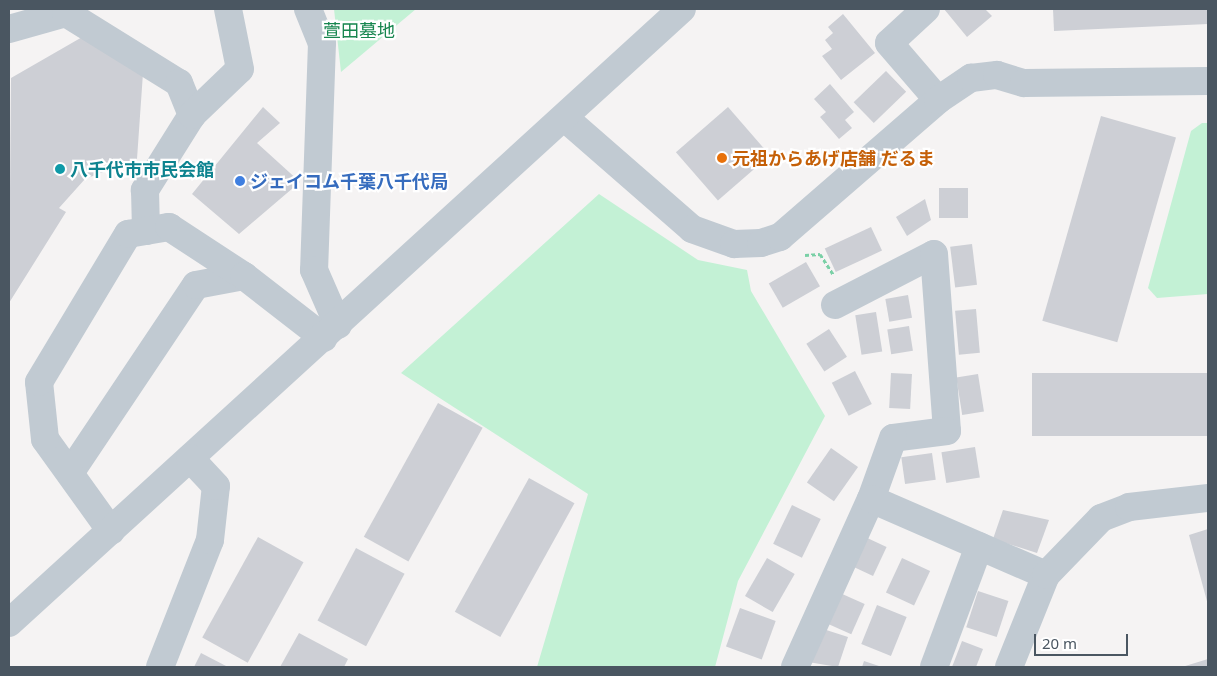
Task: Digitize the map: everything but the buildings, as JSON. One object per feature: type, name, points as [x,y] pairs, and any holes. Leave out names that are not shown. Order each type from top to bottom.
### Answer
[{"type":"street","points":[[146,231],[145,190],[192,115],[240,69],[228,9]]},
{"type":"street","points":[[308,9],[322,43],[314,270],[331,332]]},
{"type":"street","points":[[9,622],[566,119],[682,9]]},
{"type":"street","points":[[926,9],[889,43],[938,100]]},
{"type":"street","points":[[9,29],[66,13],[179,83],[192,115]]},
{"type":"street","points":[[566,119],[692,229],[734,244],[780,237],[938,100],[971,78],[998,75],[1024,83],[1208,81]]},
{"type":"street","points":[[110,531],[45,439],[39,382],[128,234],[169,227],[331,332]]},
{"type":"street","points":[[795,667],[871,499],[893,438],[947,431],[934,254],[835,305]]},
{"type":"street","points":[[70,473],[196,285],[244,276]]},
{"type":"street","points":[[160,667],[210,540],[216,486],[190,458]]},
{"type":"street","points":[[1009,667],[1046,575],[1101,518],[1129,507],[1208,498]]},
{"type":"street","points":[[871,499],[1046,575]]},
{"type":"street","points":[[934,667],[979,546]]},
{"type":"green space","name":"萱田墓地","points":[[334,9],[416,9],[341,72]]},
{"type":"green space","points":[[1202,123],[1208,123],[1208,294],[1157,298],[1148,288],[1191,131]]},
{"type":"green space","points":[[599,194],[698,260],[747,270],[751,291],[825,416],[738,581],[715,667],[537,667],[588,494],[401,373]]},
{"type":"place","name":"元祖からあげ店舗 だるま","points":[[722,158]]},
{"type":"place","name":"八千代市市民会館","points":[[60,169]]},
{"type":"place","name":"ジェイコム千葉八千代局","points":[[240,181]]}]
